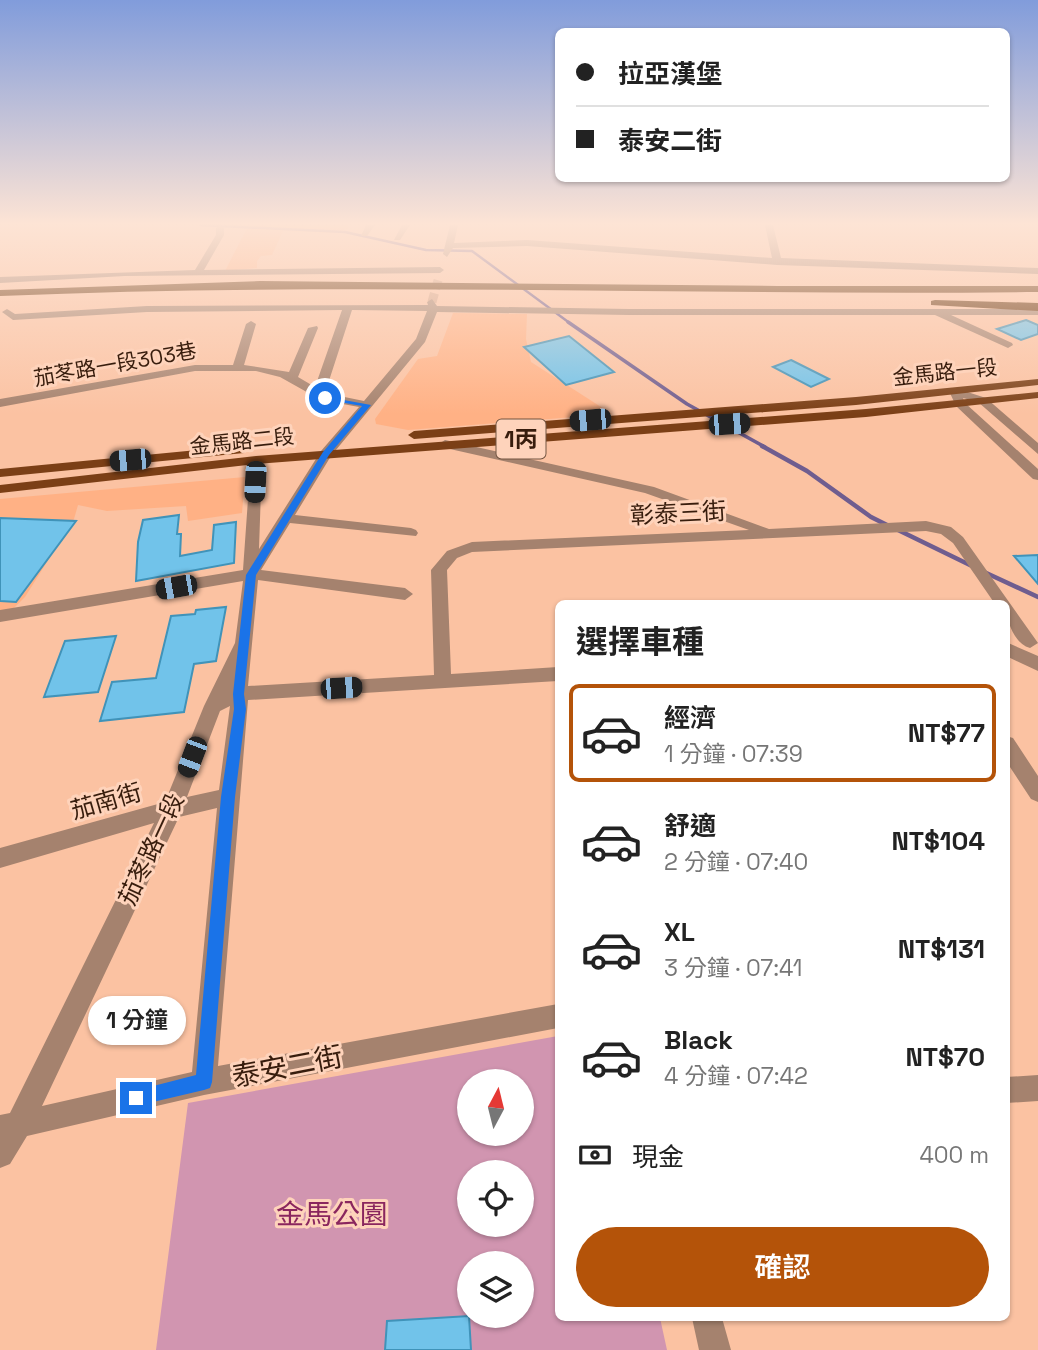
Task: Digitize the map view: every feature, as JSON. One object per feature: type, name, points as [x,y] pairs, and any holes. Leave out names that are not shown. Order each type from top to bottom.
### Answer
[{"type":"highway","points":[[0,293],[126,288]]},
{"type":"highway","points":[[622,288],[1038,289]]},
{"type":"highway","points":[[820,290],[840,288]]},
{"type":"highway","points":[[3,307],[278,293],[857,300],[1038,309]]},
{"type":"highway","points":[[894,301],[1038,299]]},
{"type":"main road","name":"金馬路一段","points":[[866,414],[1038,382]]},
{"type":"main road","name":"金馬路一段","points":[[982,400],[1038,395]]},
{"type":"main road","name":"金馬路一段","points":[[856,401],[958,397]]},
{"type":"main road","name":"金馬路二段","points":[[0,473],[856,401]]},
{"type":"main road","name":"金馬路二段","points":[[0,489],[256,460],[330,447],[445,444],[866,414]]},
{"type":"street","points":[[3,307],[13,317],[147,309],[433,305],[629,312],[937,312],[1038,309]]},
{"type":"street","points":[[251,575],[330,447],[421,340],[433,305]]},
{"type":"street","points":[[318,395],[348,307]]},
{"type":"street","points":[[937,312],[1009,345]]},
{"type":"street","points":[[237,367],[251,324]]},
{"type":"street","points":[[291,380],[313,328]]},
{"type":"street","name":"茄苳路一段303巷","points":[[0,403],[195,368],[237,367],[284,374],[318,395],[368,405]]},
{"type":"street","points":[[958,397],[982,400],[1038,450]]},
{"type":"street","points":[[958,397],[1038,476]]},
{"type":"street","points":[[445,444],[649,490],[773,533]]},
{"type":"street","points":[[204,1082],[228,797],[240,709],[238,694],[251,575],[256,460]]},
{"type":"street","points":[[286,518],[411,533]]},
{"type":"street","name":"彰泰三街","points":[[443,681],[439,570],[443,560],[457,551],[472,547],[926,526],[946,530],[958,540],[1001,600]]},
{"type":"street","points":[[0,616],[251,575],[405,594]]},
{"type":"street","name":"彰泰三街","points":[[1010,612],[1034,641]]},
{"type":"street","name":"茄苳路一段","points":[[0,1154],[9,1127],[172,809],[213,705],[246,632]]},
{"type":"street","points":[[1010,644],[1034,641]]},
{"type":"street","points":[[1010,647],[1038,664]]},
{"type":"street","points":[[213,705],[238,694],[555,674]]},
{"type":"street","points":[[1010,750],[1038,793]]},
{"type":"street","name":"茄南街","points":[[0,858],[172,809],[228,797]]},
{"type":"street","name":"泰安二街","points":[[9,1127],[204,1082],[555,1017]]},
{"type":"street","points":[[1010,1090],[1038,1088]]},
{"type":"street","points":[[708,1321],[715,1350]]},
{"type":"shaded area","points":[[453,313],[527,314],[526,339],[531,362],[612,414],[408,430],[376,424],[375,419],[418,359],[437,356]]},
{"type":"shaded area","points":[[245,477],[242,513],[188,521],[186,506],[107,511],[78,505],[74,519],[25,597],[6,616],[0,617],[0,499]]},
{"type":"green space","name":"金馬公園","points":[[555,1037],[555,1321],[661,1321],[667,1350],[156,1350],[188,1103]]},
{"type":"building","points":[[1026,320],[1038,325],[1038,334],[1021,340],[997,329]]},
{"type":"building","points":[[569,336],[614,372],[566,385],[524,347]]},
{"type":"building","points":[[791,360],[829,379],[811,387],[773,367]]},
{"type":"building","points":[[179,515],[177,534],[181,534],[180,556],[212,550],[214,525],[236,522],[234,563],[136,581],[138,542],[143,520]]},
{"type":"building","points":[[0,518],[76,521],[16,602],[0,601]]},
{"type":"building","points":[[1038,555],[1038,584],[1014,556]]},
{"type":"building","points":[[226,607],[216,661],[194,664],[184,712],[100,721],[112,682],[156,678],[171,616]]},
{"type":"building","points":[[116,636],[98,692],[44,697],[65,641]]},
{"type":"building","points":[[457,1317],[457,1328],[470,1328],[471,1350],[385,1350],[387,1321]]},
{"type":"waterway","points":[[522,288],[571,324]]},
{"type":"waterway","points":[[568,322],[687,404],[765,447]]},
{"type":"waterway","points":[[762,446],[807,471],[871,517],[887,525]]},
{"type":"waterway","points":[[896,529],[972,566]]},
{"type":"waterway","points":[[984,572],[1038,597]]},
{"type":"tunnel","points":[[432,302],[436,288]]},
{"type":"route","points":[[136,1098],[204,1082],[228,797],[240,709],[238,694],[251,575],[326,454],[368,405],[325,398]]}]
